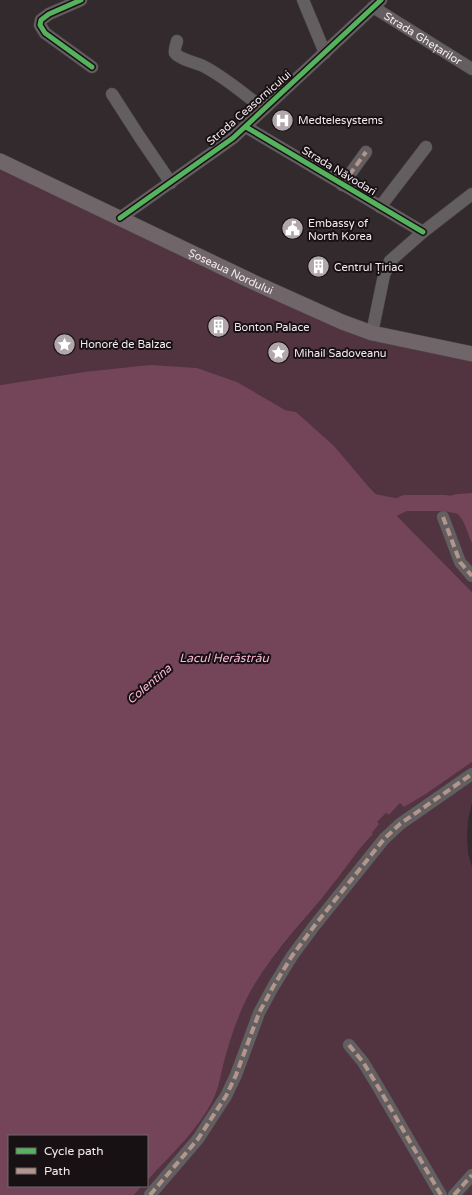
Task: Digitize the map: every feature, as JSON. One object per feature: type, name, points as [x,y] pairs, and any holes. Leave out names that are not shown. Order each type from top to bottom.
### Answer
[{"type":"main road","name":"Șoseaua Nordului","points":[[0,161],[342,322],[372,333],[472,354]]},
{"type":"street","points":[[81,0],[56,5],[49,14],[41,20],[40,25],[46,33],[92,67]]},
{"type":"street","points":[[303,0],[325,53]]},
{"type":"street","name":"Strada Ceasornicului","points":[[120,218],[228,142],[377,4]]},
{"type":"street","name":"Strada Ghețarilor","points":[[377,4],[472,69]]},
{"type":"street","points":[[177,41],[175,54],[212,71],[264,109]]},
{"type":"street","points":[[112,94],[138,136],[171,183]]},
{"type":"street","name":"Strada Năvodari","points":[[246,126],[342,185],[423,232]]},
{"type":"street","points":[[380,207],[426,147]]},
{"type":"street","points":[[342,185],[366,152]]},
{"type":"street","points":[[372,333],[384,275],[390,261],[423,232],[472,194]]},
{"type":"street","points":[[442,517],[460,562],[472,576]]},
{"type":"street","points":[[150,1195],[198,1139],[226,1096],[236,1075],[259,1013],[273,986],[292,956],[315,925],[384,839],[400,824],[472,774]]},
{"type":"street","points":[[349,1045],[363,1062],[441,1195]]},
{"type":"street","points":[[454,1195],[472,1174]]},
{"type":"shaded area","points":[[0,167],[304,313],[472,359],[472,592],[396,515],[397,509],[389,497],[377,494],[368,486],[296,412],[84,372],[0,385]]},
{"type":"shaded area","points":[[472,762],[472,802],[468,821],[467,837],[468,853],[472,867],[472,1195],[134,1195],[141,1187],[148,1187],[148,1180],[204,1115],[216,1093],[233,1028],[259,976],[333,884],[371,833],[377,822],[386,813],[389,815],[400,803],[404,806],[426,794]]},
{"type":"water","name":"Lacul Herăstrău","points":[[150,365],[197,368],[237,382],[285,410],[296,412],[334,446],[376,494],[404,500],[405,506],[397,509],[396,515],[472,592],[472,762],[426,794],[404,807],[400,803],[389,815],[386,813],[377,822],[379,824],[372,833],[373,834],[287,939],[256,982],[236,1023],[217,1090],[210,1105],[203,1117],[185,1140],[148,1180],[148,1135],[8,1135],[8,1187],[141,1187],[134,1195],[0,1195],[0,385],[84,372]]},
{"type":"water","points":[[472,493],[472,543],[460,517],[456,513],[444,507],[445,497],[457,494]]},
{"type":"waterway","points":[[386,512],[405,503],[444,503],[472,508]]},
{"type":"marked path","points":[[342,185],[366,152]]},
{"type":"marked path","points":[[443,517],[460,562],[472,576]]},
{"type":"marked path","points":[[150,1195],[198,1139],[226,1096],[236,1075],[259,1013],[292,956],[315,925],[384,839],[400,824],[472,774]]},
{"type":"marked path","points":[[349,1045],[363,1062],[441,1195]]},
{"type":"marked path","points":[[454,1195],[472,1175]]},
{"type":"cycle path","points":[[81,0],[49,14],[41,20],[40,25],[45,33],[92,67]]},
{"type":"cycle path","points":[[120,218],[233,138],[381,0]]},
{"type":"cycle path","points":[[246,127],[423,232]]},
{"type":"place","name":"Medtelesystems","points":[[283,120]]},
{"type":"place","name":"Embassy of North Korea","points":[[293,229]]},
{"type":"place","name":"Centrul Țiriac","points":[[318,267]]},
{"type":"place","name":"Bonton Palace","points":[[219,327]]},
{"type":"place","name":"Honoré de Balzac","points":[[64,344]]},
{"type":"place","name":"Mihail Sadoveanu","points":[[278,353]]},
{"type":"water label","name":"Colentina","points":[[149,684]]}]
